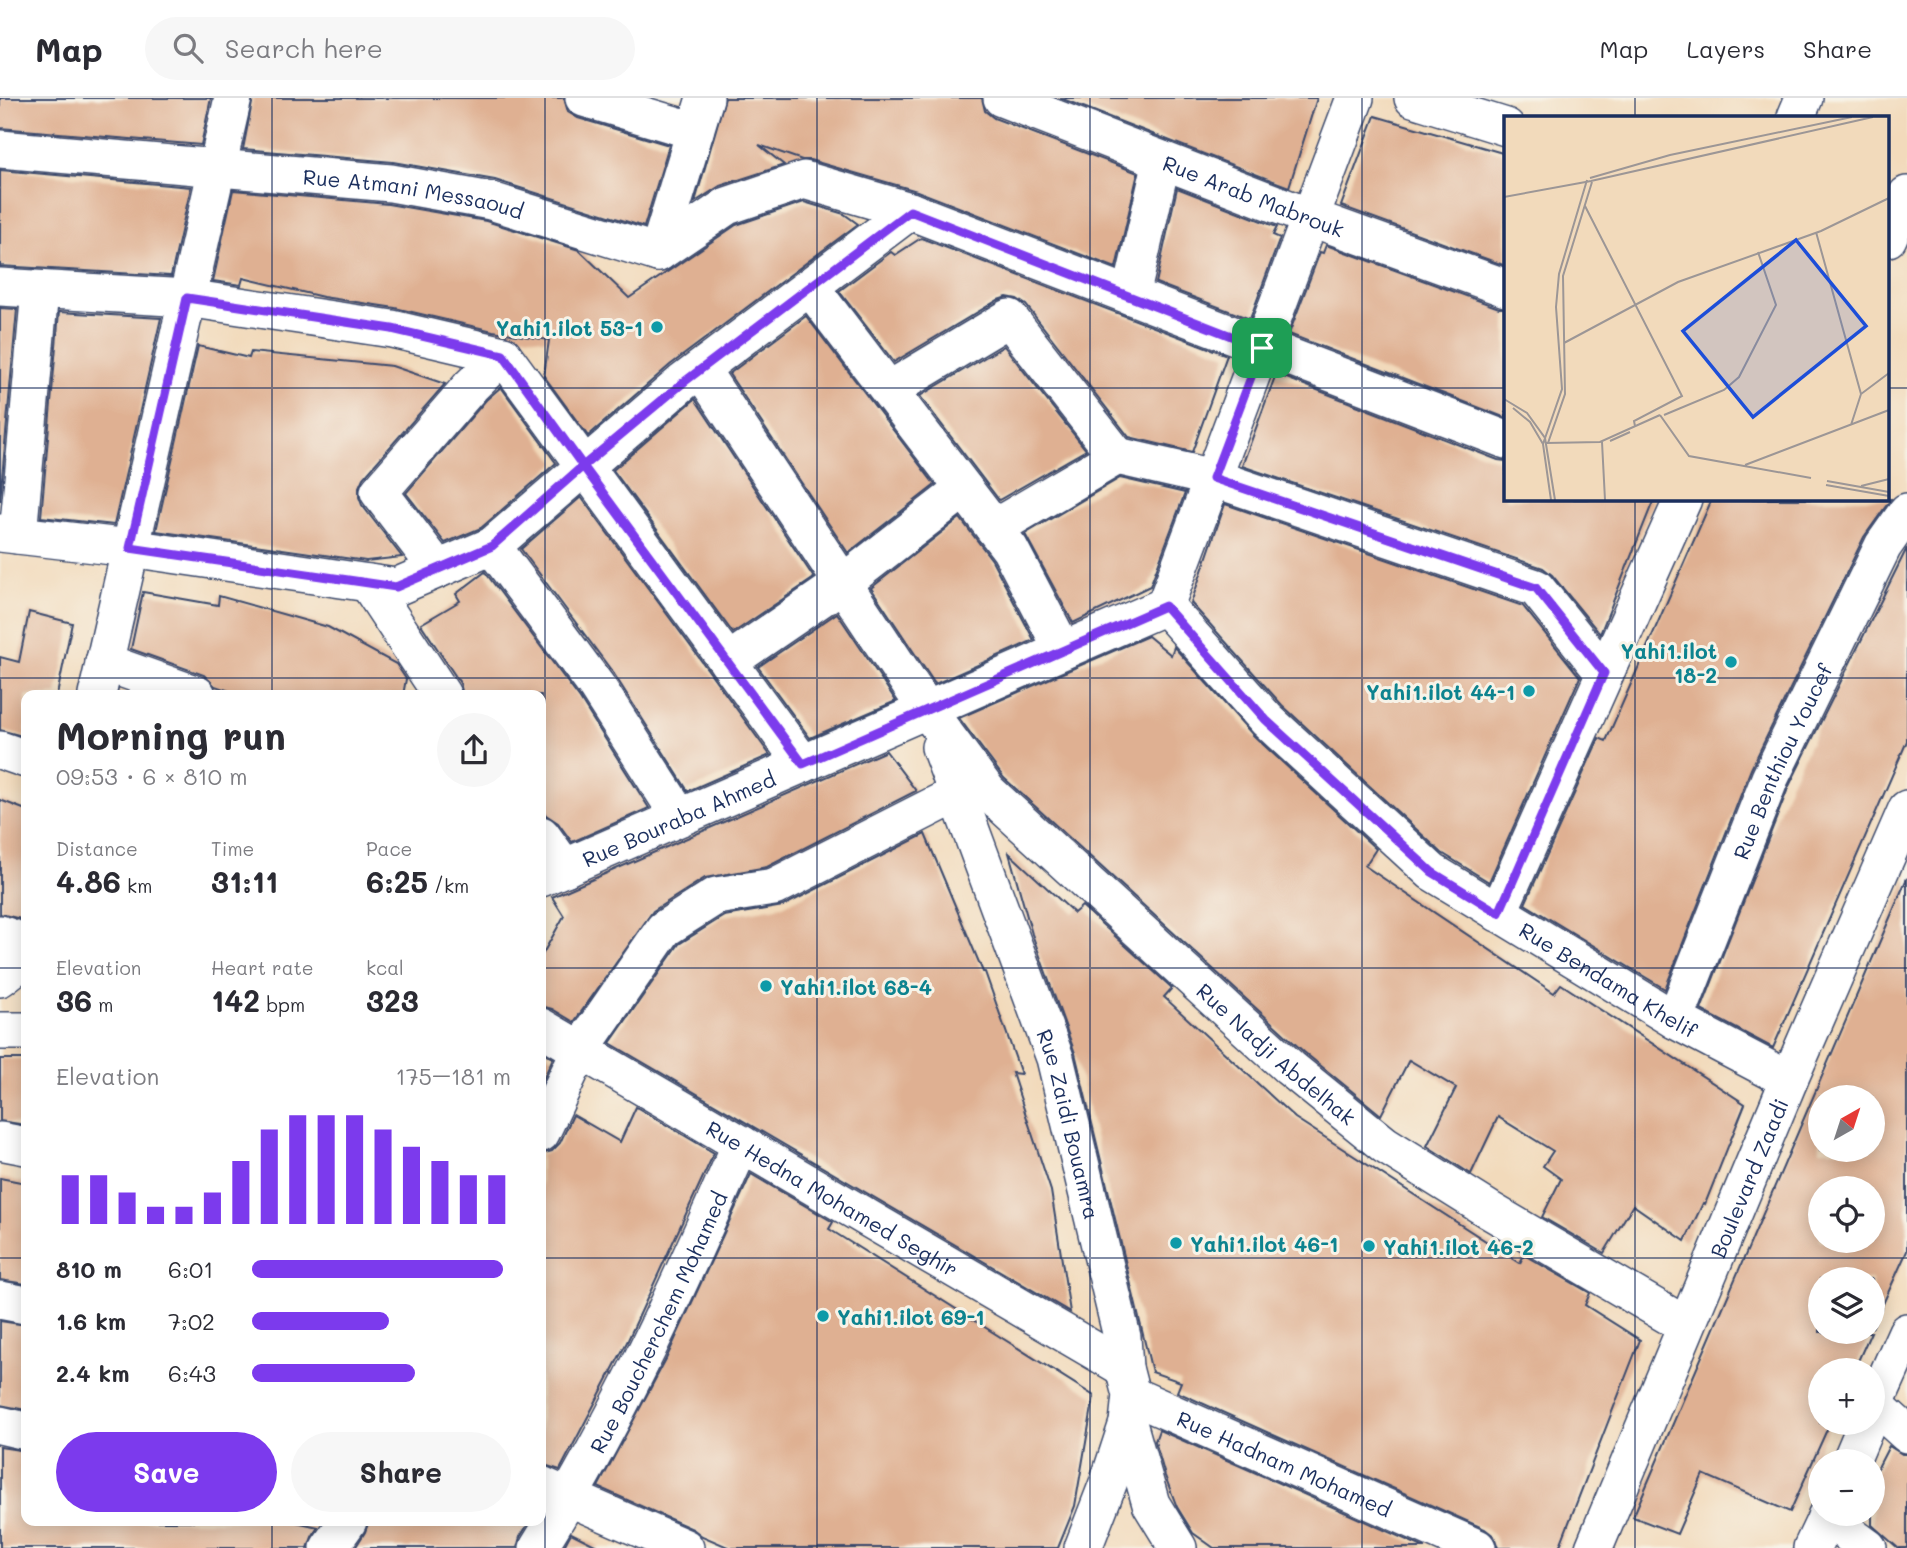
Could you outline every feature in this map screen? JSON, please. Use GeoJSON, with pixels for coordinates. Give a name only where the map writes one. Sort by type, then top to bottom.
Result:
{"type":"FeatureCollection","features":[{"type":"Feature","properties":{"kind":"street"},"geometry":{"type":"LineString","coordinates":[[169,690],[101,678],[233,98]]}},
{"type":"Feature","properties":{"kind":"street"},"geometry":{"type":"LineString","coordinates":[[584,98],[700,115],[658,253]]}},
{"type":"Feature","properties":{"kind":"street","name":"Rue Arab Mabrouk"},"geometry":{"type":"LineString","coordinates":[[1002,98],[1312,218],[1504,287]]}},
{"type":"Feature","properties":{"kind":"street"},"geometry":{"type":"LineString","coordinates":[[1165,606],[1355,98]]}},
{"type":"Feature","properties":{"kind":"street"},"geometry":{"type":"LineString","coordinates":[[1413,98],[1504,126]]}},
{"type":"Feature","properties":{"kind":"street"},"geometry":{"type":"LineString","coordinates":[[1796,116],[1804,98]]}},
{"type":"Feature","properties":{"kind":"street","name":"Rue Atmani Messaoud"},"geometry":{"type":"LineString","coordinates":[[0,149],[391,183],[491,201],[658,253]]}},
{"type":"Feature","properties":{"kind":"street"},"geometry":{"type":"LineString","coordinates":[[1131,296],[1162,160]]}},
{"type":"Feature","properties":{"kind":"street"},"geometry":{"type":"LineString","coordinates":[[658,253],[727,205],[804,180],[910,211],[1504,439]]}},
{"type":"Feature","properties":{"kind":"street"},"geometry":{"type":"LineString","coordinates":[[1890,233],[1907,195]]}},
{"type":"Feature","properties":{"kind":"street"},"geometry":{"type":"LineString","coordinates":[[40,290],[9,534],[130,548],[396,587],[492,546],[583,466],[701,370],[910,211]]}},
{"type":"Feature","properties":{"kind":"street"},"geometry":{"type":"LineString","coordinates":[[0,287],[187,298],[392,329],[503,355],[803,764]]}},
{"type":"Feature","properties":{"kind":"street"},"geometry":{"type":"LineString","coordinates":[[810,287],[1010,549],[1063,650]]}},
{"type":"Feature","properties":{"kind":"street"},"geometry":{"type":"LineString","coordinates":[[889,390],[1009,318],[1117,456],[1213,478],[1536,588],[1604,673]]}},
{"type":"Feature","properties":{"kind":"street"},"geometry":{"type":"LineString","coordinates":[[438,569],[379,492],[471,386],[503,355]]}},
{"type":"Feature","properties":{"kind":"street"},"geometry":{"type":"LineString","coordinates":[[701,370],[927,710]]}},
{"type":"Feature","properties":{"kind":"street"},"geometry":{"type":"LineString","coordinates":[[994,527],[1117,456]]}},
{"type":"Feature","properties":{"kind":"street"},"geometry":{"type":"LineString","coordinates":[[728,662],[843,583],[964,489]]}},
{"type":"Feature","properties":{"kind":"street"},"geometry":{"type":"LineString","coordinates":[[1499,913],[1683,500]]}},
{"type":"Feature","properties":{"kind":"street","name":"Rue Benthiou Youcef"},"geometry":{"type":"LineString","coordinates":[[1675,1020],[1770,778],[1884,546],[1907,512]]}},
{"type":"Feature","properties":{"kind":"street"},"geometry":{"type":"LineString","coordinates":[[492,546],[597,687],[680,817]]}},
{"type":"Feature","properties":{"kind":"street"},"geometry":{"type":"LineString","coordinates":[[368,583],[439,690]]}},
{"type":"Feature","properties":{"kind":"street","name":"Rue Bouraba Ahmed"},"geometry":{"type":"LineString","coordinates":[[553,873],[1165,606]]}},
{"type":"Feature","properties":{"kind":"street","name":"Rue Bendama Khelif"},"geometry":{"type":"LineString","coordinates":[[1165,606],[1266,720],[1432,872],[1675,1020],[1789,1080]]}},
{"type":"Feature","properties":{"kind":"street","name":"Rue Zaidi Bouamra"},"geometry":{"type":"LineString","coordinates":[[927,710],[1055,1058],[1122,1338],[1128,1395],[1109,1481],[1083,1548]]}},
{"type":"Feature","properties":{"kind":"street","name":"Rue Nadji Abdelhak"},"geometry":{"type":"LineString","coordinates":[[927,710],[988,792],[1149,941],[1311,1085],[1385,1145],[1489,1210],[1685,1325]]}},
{"type":"Feature","properties":{"kind":"street"},"geometry":{"type":"LineString","coordinates":[[0,750],[21,756]]}},
{"type":"Feature","properties":{"kind":"street"},"geometry":{"type":"LineString","coordinates":[[546,1122],[580,1050],[664,929],[716,896],[774,887],[957,794]]}},
{"type":"Feature","properties":{"kind":"street","name":"Boulevard Zaadi"},"geometry":{"type":"LineString","coordinates":[[1594,1548],[1685,1325],[1907,809]]}},
{"type":"Feature","properties":{"kind":"street"},"geometry":{"type":"LineString","coordinates":[[546,851],[553,873]]}},
{"type":"Feature","properties":{"kind":"street"},"geometry":{"type":"LineString","coordinates":[[0,934],[21,941]]}},
{"type":"Feature","properties":{"kind":"street"},"geometry":{"type":"LineString","coordinates":[[0,978],[21,962]]}},
{"type":"Feature","properties":{"kind":"street","name":"Rue Hedna Mohamed Seghir"},"geometry":{"type":"LineString","coordinates":[[546,1030],[741,1144],[1128,1395]]}},
{"type":"Feature","properties":{"kind":"street"},"geometry":{"type":"LineString","coordinates":[[0,1031],[21,1031]]}},
{"type":"Feature","properties":{"kind":"street"},"geometry":{"type":"LineString","coordinates":[[0,1141],[21,1145]]}},
{"type":"Feature","properties":{"kind":"street","name":"Rue Boucherchem Mohamed"},"geometry":{"type":"LineString","coordinates":[[546,1521],[555,1491],[613,1418],[692,1255],[741,1144]]}},
{"type":"Feature","properties":{"kind":"street"},"geometry":{"type":"LineString","coordinates":[[0,1300],[21,1304]]}},
{"type":"Feature","properties":{"kind":"street"},"geometry":{"type":"LineString","coordinates":[[1885,1383],[1907,1332]]}},
{"type":"Feature","properties":{"kind":"street"},"geometry":{"type":"LineString","coordinates":[[1128,1395],[1151,1504],[1178,1548]]}},
{"type":"Feature","properties":{"kind":"street","name":"Rue Hadnam Mohamed"},"geometry":{"type":"LineString","coordinates":[[1128,1395],[1476,1548]]}},
{"type":"Feature","properties":{"kind":"street"},"geometry":{"type":"LineString","coordinates":[[1885,1421],[1907,1434]]}},
{"type":"Feature","properties":{"kind":"street"},"geometry":{"type":"LineString","coordinates":[[0,1425],[21,1431]]}},
{"type":"Feature","properties":{"kind":"street"},"geometry":{"type":"LineString","coordinates":[[555,1491],[685,1548]]}},
{"type":"Feature","properties":{"kind":"street"},"geometry":{"type":"LineString","coordinates":[[328,1548],[344,1526]]}},
{"type":"Feature","properties":{"kind":"street","name":"Rue Boucherchem Mohamed"},"geometry":{"type":"LineString","coordinates":[[538,1548],[545,1526]]}},
{"type":"Feature","properties":{"kind":"street"},"geometry":{"type":"LineString","coordinates":[[1822,1526],[1868,1548]]}},
{"type":"Feature","properties":{"kind":"building"},"geometry":{"type":"Polygon","coordinates":[[[0,98],[211,98],[201,145],[0,128],[0,98]]]}},
{"type":"Feature","properties":{"kind":"building"},"geometry":{"type":"Polygon","coordinates":[[[253,98],[564,98],[568,112],[578,118],[669,145],[644,227],[495,180],[393,162],[243,149],[253,98]]]}},
{"type":"Feature","properties":{"kind":"building"},"geometry":{"type":"Polygon","coordinates":[[[725,98],[982,98],[985,111],[994,118],[1138,173],[1116,268],[917,191],[802,160],[759,145],[784,165],[720,186],[695,202],[725,98]]]}},
{"type":"Feature","properties":{"kind":"building"},"geometry":{"type":"Polygon","coordinates":[[[1060,98],[1317,98],[1289,187],[1060,98]]]}},
{"type":"Feature","properties":{"kind":"building"},"geometry":{"type":"Polygon","coordinates":[[[1375,116],[1504,153],[1504,265],[1341,206],[1375,116]]]}},
{"type":"Feature","properties":{"kind":"building"},"geometry":{"type":"Polygon","coordinates":[[[0,170],[191,187],[171,276],[0,266],[0,170]]]}},
{"type":"Feature","properties":{"kind":"building"},"geometry":{"type":"Polygon","coordinates":[[[1177,188],[1277,227],[1273,235],[1280,238],[1250,319],[1156,283],[1177,188]]]}},
{"type":"Feature","properties":{"kind":"building","name":"Yahi1.ilot 53-1"},"geometry":{"type":"Polygon","coordinates":[[[233,190],[388,204],[486,221],[579,250],[629,298],[736,225],[804,202],[844,214],[858,224],[670,365],[588,436],[544,376],[549,340],[493,331],[395,308],[323,297],[243,278],[241,285],[213,281],[233,190]]]}},
{"type":"Feature","properties":{"kind":"building"},"geometry":{"type":"Polygon","coordinates":[[[921,238],[1227,355],[1192,452],[1129,437],[1026,305],[1017,299],[1007,297],[998,300],[894,362],[839,291],[891,252],[895,255],[921,238]]]}},
{"type":"Feature","properties":{"kind":"building"},"geometry":{"type":"Polygon","coordinates":[[[1326,245],[1504,308],[1504,417],[1289,334],[1320,252],[1323,253],[1326,245]]]}},
{"type":"Feature","properties":{"kind":"building"},"geometry":{"type":"Polygon","coordinates":[[[0,308],[17,309],[0,501],[0,308]]]}},
{"type":"Feature","properties":{"kind":"building"},"geometry":{"type":"Polygon","coordinates":[[[59,312],[161,318],[114,525],[41,517],[59,312]]]}},
{"type":"Feature","properties":{"kind":"building"},"geometry":{"type":"Polygon","coordinates":[[[806,316],[935,485],[848,553],[729,374],[806,316]]]}},
{"type":"Feature","properties":{"kind":"building"},"geometry":{"type":"Polygon","coordinates":[[[198,346],[249,358],[251,352],[392,366],[445,384],[363,478],[359,487],[362,505],[402,557],[366,561],[156,531],[198,346]]]}},
{"type":"Feature","properties":{"kind":"building"},"geometry":{"type":"Polygon","coordinates":[[[1004,346],[1086,450],[999,500],[920,396],[1004,346]]]}},
{"type":"Feature","properties":{"kind":"building"},"geometry":{"type":"Polygon","coordinates":[[[1276,374],[1504,461],[1504,500],[1654,500],[1600,634],[1552,575],[1543,568],[1242,466],[1276,374]]]}},
{"type":"Feature","properties":{"kind":"building"},"geometry":{"type":"Polygon","coordinates":[[[501,387],[556,463],[481,528],[445,543],[406,493],[486,400],[501,387]]]}},
{"type":"Feature","properties":{"kind":"building"},"geometry":{"type":"Polygon","coordinates":[[[695,399],[814,578],[733,633],[613,470],[695,399]]]}},
{"type":"Feature","properties":{"kind":"building"},"geometry":{"type":"Polygon","coordinates":[[[1120,478],[1185,493],[1150,586],[1073,623],[1025,534],[1120,478]]]}},
{"type":"Feature","properties":{"kind":"building"},"geometry":{"type":"Polygon","coordinates":[[[581,497],[770,755],[688,791],[614,674],[521,549],[581,497]]]}},
{"type":"Feature","properties":{"kind":"building","name":"Yahi1.ilot 18-2"},"geometry":{"type":"Polygon","coordinates":[[[1891,499],[1864,537],[1751,769],[1665,989],[1525,904],[1599,738],[1606,741],[1712,500],[1891,499]]]}},
{"type":"Feature","properties":{"kind":"building"},"geometry":{"type":"Polygon","coordinates":[[[1225,504],[1523,606],[1580,677],[1489,882],[1442,853],[1282,705],[1191,603],[1225,504]]]}},
{"type":"Feature","properties":{"kind":"building"},"geometry":{"type":"Polygon","coordinates":[[[960,518],[992,560],[1034,640],[935,684],[871,588],[960,518]]]}},
{"type":"Feature","properties":{"kind":"building"},"geometry":{"type":"Polygon","coordinates":[[[1907,548],[1907,741],[1773,1048],[1701,1010],[1789,786],[1907,548]]]}},
{"type":"Feature","properties":{"kind":"building"},"geometry":{"type":"Polygon","coordinates":[[[485,572],[580,699],[649,808],[572,842],[558,823],[546,815],[546,690],[462,690],[460,683],[421,624],[460,601],[456,594],[485,572]]]}},
{"type":"Feature","properties":{"kind":"building"},"geometry":{"type":"Polygon","coordinates":[[[143,592],[218,605],[219,596],[328,627],[396,664],[406,679],[404,690],[227,690],[215,686],[204,675],[131,649],[143,592]]]}},
{"type":"Feature","properties":{"kind":"building"},"geometry":{"type":"Polygon","coordinates":[[[29,612],[72,623],[58,690],[21,690],[21,736],[0,730],[0,657],[19,662],[29,612]]]}},
{"type":"Feature","properties":{"kind":"building"},"geometry":{"type":"Polygon","coordinates":[[[837,613],[896,701],[810,738],[758,667],[837,613]]]}},
{"type":"Feature","properties":{"kind":"building"},"geometry":{"type":"Polygon","coordinates":[[[1148,636],[1171,655],[1174,647],[1253,735],[1376,849],[1365,866],[1554,993],[1561,984],[1745,1104],[1705,1204],[1703,1203],[1685,1241],[1633,1205],[1604,1253],[1542,1217],[1561,1179],[1543,1166],[1553,1151],[1498,1117],[1471,1174],[1427,1146],[1456,1088],[1409,1060],[1381,1115],[1304,1052],[1004,778],[959,718],[1148,636]]]}},
{"type":"Feature","properties":{"kind":"building"},"geometry":{"type":"Polygon","coordinates":[[[886,751],[916,791],[767,867],[705,878],[653,911],[574,1022],[546,1007],[546,948],[564,916],[552,897],[886,751]]]}},
{"type":"Feature","properties":{"kind":"building"},"geometry":{"type":"Polygon","coordinates":[[[0,800],[21,808],[21,919],[0,914],[0,800]]]}},
{"type":"Feature","properties":{"kind":"building"},"geometry":{"type":"Polygon","coordinates":[[[925,834],[985,972],[1021,1074],[1012,1073],[1051,1191],[1070,1312],[610,1043],[679,944],[724,916],[783,906],[925,834]]]}},
{"type":"Feature","properties":{"kind":"building","name":"Yahi1.ilot 46-2"},"geometry":{"type":"Polygon","coordinates":[[[1009,853],[1074,913],[1082,906],[1172,988],[1164,997],[1295,1118],[1520,1263],[1524,1255],[1590,1293],[1585,1305],[1640,1340],[1559,1548],[1498,1548],[1494,1536],[1485,1529],[1177,1392],[1181,1382],[1152,1372],[1075,1053],[1032,934],[1009,853]]]}},
{"type":"Feature","properties":{"kind":"building"},"geometry":{"type":"Polygon","coordinates":[[[1907,878],[1907,1251],[1885,1299],[1885,1267],[1808,1267],[1808,1344],[1866,1344],[1859,1358],[1808,1358],[1808,1435],[1825,1435],[1818,1449],[1808,1449],[1808,1472],[1790,1512],[1703,1474],[1677,1534],[1633,1517],[1808,1109],[1808,1162],[1885,1162],[1885,1085],[1818,1085],[1907,878]]]}},
{"type":"Feature","properties":{"kind":"building"},"geometry":{"type":"Polygon","coordinates":[[[546,1054],[553,1058],[546,1073],[546,1054]]]}},
{"type":"Feature","properties":{"kind":"building"},"geometry":{"type":"Polygon","coordinates":[[[0,1059],[21,1059],[21,1124],[0,1121],[0,1059]]]}},
{"type":"Feature","properties":{"kind":"building"},"geometry":{"type":"Polygon","coordinates":[[[636,1107],[714,1153],[628,1340],[560,1470],[546,1466],[546,1153],[560,1143],[573,1115],[620,1142],[636,1107]]]}},
{"type":"Feature","properties":{"kind":"building","name":"Yahi1.ilot 69-1"},"geometry":{"type":"Polygon","coordinates":[[[751,1174],[833,1222],[829,1229],[1094,1396],[1075,1506],[1058,1548],[730,1548],[598,1487],[666,1359],[751,1174]]]}},
{"type":"Feature","properties":{"kind":"building"},"geometry":{"type":"Polygon","coordinates":[[[0,1178],[21,1182],[21,1283],[0,1280],[0,1178]]]}},
{"type":"Feature","properties":{"kind":"building"},"geometry":{"type":"Polygon","coordinates":[[[0,1321],[21,1324],[21,1409],[0,1405],[0,1321]]]}},
{"type":"Feature","properties":{"kind":"building"},"geometry":{"type":"Polygon","coordinates":[[[1159,1430],[1425,1548],[1214,1548],[1193,1533],[1177,1507],[1155,1441],[1159,1430]]]}},
{"type":"Feature","properties":{"kind":"building"},"geometry":{"type":"Polygon","coordinates":[[[1889,1446],[1907,1454],[1907,1548],[1898,1548],[1873,1526],[1885,1526],[1885,1454],[1889,1446]]]}},
{"type":"Feature","properties":{"kind":"building"},"geometry":{"type":"Polygon","coordinates":[[[0,1447],[21,1450],[21,1526],[318,1527],[308,1548],[0,1548],[0,1447]]]}},
{"type":"Feature","properties":{"kind":"building"},"geometry":{"type":"Polygon","coordinates":[[[367,1526],[527,1526],[517,1548],[355,1548],[367,1526]]]}},
{"type":"Feature","properties":{"kind":"building"},"geometry":{"type":"Polygon","coordinates":[[[571,1533],[601,1548],[563,1548],[571,1533]]]}},
{"type":"Feature","properties":{"kind":"place","name":"Yahi1.ilot 53-1"},"geometry":{"type":"Point","coordinates":[657,327]}},
{"type":"Feature","properties":{"kind":"place","name":"Yahi1.ilot 18-2"},"geometry":{"type":"Point","coordinates":[1731,662]}},
{"type":"Feature","properties":{"kind":"place","name":"Yahi1.ilot 44-1"},"geometry":{"type":"Point","coordinates":[1529,691]}},
{"type":"Feature","properties":{"kind":"place","name":"Yahi1.ilot 68-4"},"geometry":{"type":"Point","coordinates":[766,986]}},
{"type":"Feature","properties":{"kind":"place","name":"Yahi1.ilot 46-1"},"geometry":{"type":"Point","coordinates":[1176,1243]}},
{"type":"Feature","properties":{"kind":"place","name":"Yahi1.ilot 46-2"},"geometry":{"type":"Point","coordinates":[1369,1246]}},
{"type":"Feature","properties":{"kind":"place","name":"Yahi1.ilot 69-1"},"geometry":{"type":"Point","coordinates":[823,1316]}},
{"type":"Feature","properties":{"kind":"route"},"geometry":{"type":"LineString","coordinates":[[1262,348],[910,211],[684,382],[583,466],[503,355],[392,329],[187,298],[130,548],[396,587],[492,546],[583,466],[803,764],[1165,606],[1266,720],[1432,872],[1499,913],[1604,673],[1536,588],[1213,478],[1262,348]]}}]}
